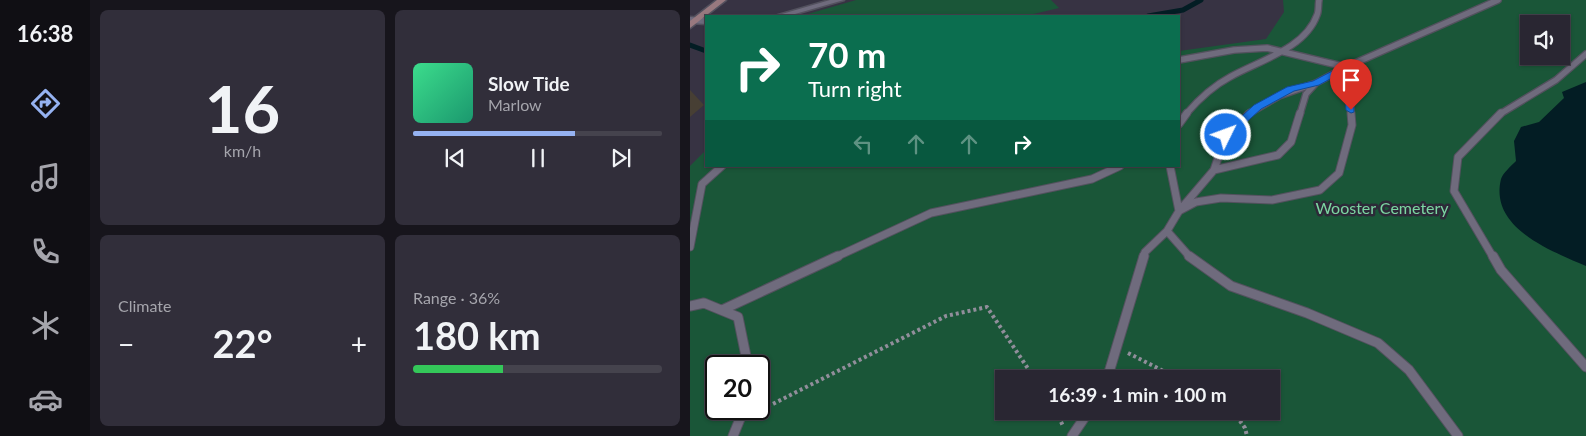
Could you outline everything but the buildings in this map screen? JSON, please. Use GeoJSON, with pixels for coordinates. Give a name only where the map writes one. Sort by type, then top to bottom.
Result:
{"type":"FeatureCollection","features":[{"type":"Feature","properties":{"kind":"street"},"geometry":{"type":"LineString","coordinates":[[696,22],[722,0]]}},
{"type":"Feature","properties":{"kind":"street"},"geometry":{"type":"LineString","coordinates":[[783,15],[840,0]]}},
{"type":"Feature","properties":{"kind":"lane"},"geometry":{"type":"LineString","coordinates":[[1180,122],[1186,112],[1228,78],[1283,51],[1307,30],[1317,16],[1319,0]]}},
{"type":"Feature","properties":{"kind":"lane"},"geometry":{"type":"LineString","coordinates":[[1110,370],[1145,252],[1167,231],[1179,211],[1214,170],[1226,135],[1258,107],[1291,89],[1316,83],[1346,67],[1498,0]]}},
{"type":"Feature","properties":{"kind":"lane"},"geometry":{"type":"LineString","coordinates":[[1180,60],[1234,50],[1267,48],[1346,67]]}},
{"type":"Feature","properties":{"kind":"lane"},"geometry":{"type":"LineString","coordinates":[[1586,54],[1556,80],[1502,112],[1458,157],[1454,191],[1501,270],[1586,367]]}},
{"type":"Feature","properties":{"kind":"lane"},"geometry":{"type":"LineString","coordinates":[[1179,211],[1196,202],[1221,198],[1272,200],[1320,190],[1339,172],[1352,126],[1349,78],[1346,67]]}},
{"type":"Feature","properties":{"kind":"lane"},"geometry":{"type":"LineString","coordinates":[[1214,170],[1278,155],[1291,142],[1306,94],[1316,83]]}},
{"type":"Feature","properties":{"kind":"lane"},"geometry":{"type":"LineString","coordinates":[[690,247],[702,184],[721,167]]}},
{"type":"Feature","properties":{"kind":"lane"},"geometry":{"type":"LineString","coordinates":[[722,310],[931,213],[1092,179],[1118,167]]}},
{"type":"Feature","properties":{"kind":"lane"},"geometry":{"type":"LineString","coordinates":[[1170,167],[1179,211]]}},
{"type":"Feature","properties":{"kind":"lane"},"geometry":{"type":"LineString","coordinates":[[1167,231],[1192,259],[1231,286],[1307,313],[1378,343],[1409,370],[1458,436]]}},
{"type":"Feature","properties":{"kind":"lane"},"geometry":{"type":"LineString","coordinates":[[690,306],[704,303],[738,317],[746,355]]}},
{"type":"Feature","properties":{"kind":"lane"},"geometry":{"type":"LineString","coordinates":[[1072,436],[1083,420]]}},
{"type":"Feature","properties":{"kind":"lane"},"geometry":{"type":"LineString","coordinates":[[733,436],[738,422]]}},
{"type":"Feature","properties":{"kind":"path"},"geometry":{"type":"LineString","coordinates":[[738,422],[946,316],[987,307],[1029,370]]}},
{"type":"Feature","properties":{"kind":"path"},"geometry":{"type":"LineString","coordinates":[[1116,347],[1161,370]]}},
{"type":"Feature","properties":{"kind":"path"},"geometry":{"type":"LineString","coordinates":[[1239,420],[1245,428],[1247,436]]}},
{"type":"Feature","properties":{"kind":"green space"},"geometry":{"type":"Polygon","coordinates":[[[856,0],[1051,0],[1059,8],[1029,15],[804,15],[856,0]]]}},
{"type":"Feature","properties":{"kind":"green space","name":"Wooster Cemetery"},"geometry":{"type":"Polygon","coordinates":[[[1283,0],[1586,0],[1586,436],[690,436],[690,166],[705,151],[705,167],[1180,167],[1180,51],[1266,39],[1284,12],[1283,0]]]}},
{"type":"Feature","properties":{"kind":"water"},"geometry":{"type":"Polygon","coordinates":[[[1586,82],[1586,266],[1556,253],[1526,235],[1513,224],[1504,211],[1500,196],[1501,179],[1516,161],[1514,141],[1521,127],[1539,122],[1564,98],[1562,92],[1586,82]]]}},
{"type":"Feature","properties":{"kind":"waterway"},"geometry":{"type":"LineString","coordinates":[[1154,15],[1183,10],[1201,0]]}},
{"type":"Feature","properties":{"kind":"waterway"},"geometry":{"type":"LineString","coordinates":[[690,45],[705,51]]}},
{"type":"Feature","properties":{"kind":"route"},"geometry":{"type":"LineString","coordinates":[[1226,135],[1258,107],[1291,89],[1316,83],[1346,67],[1349,78],[1351,110]]}}]}
